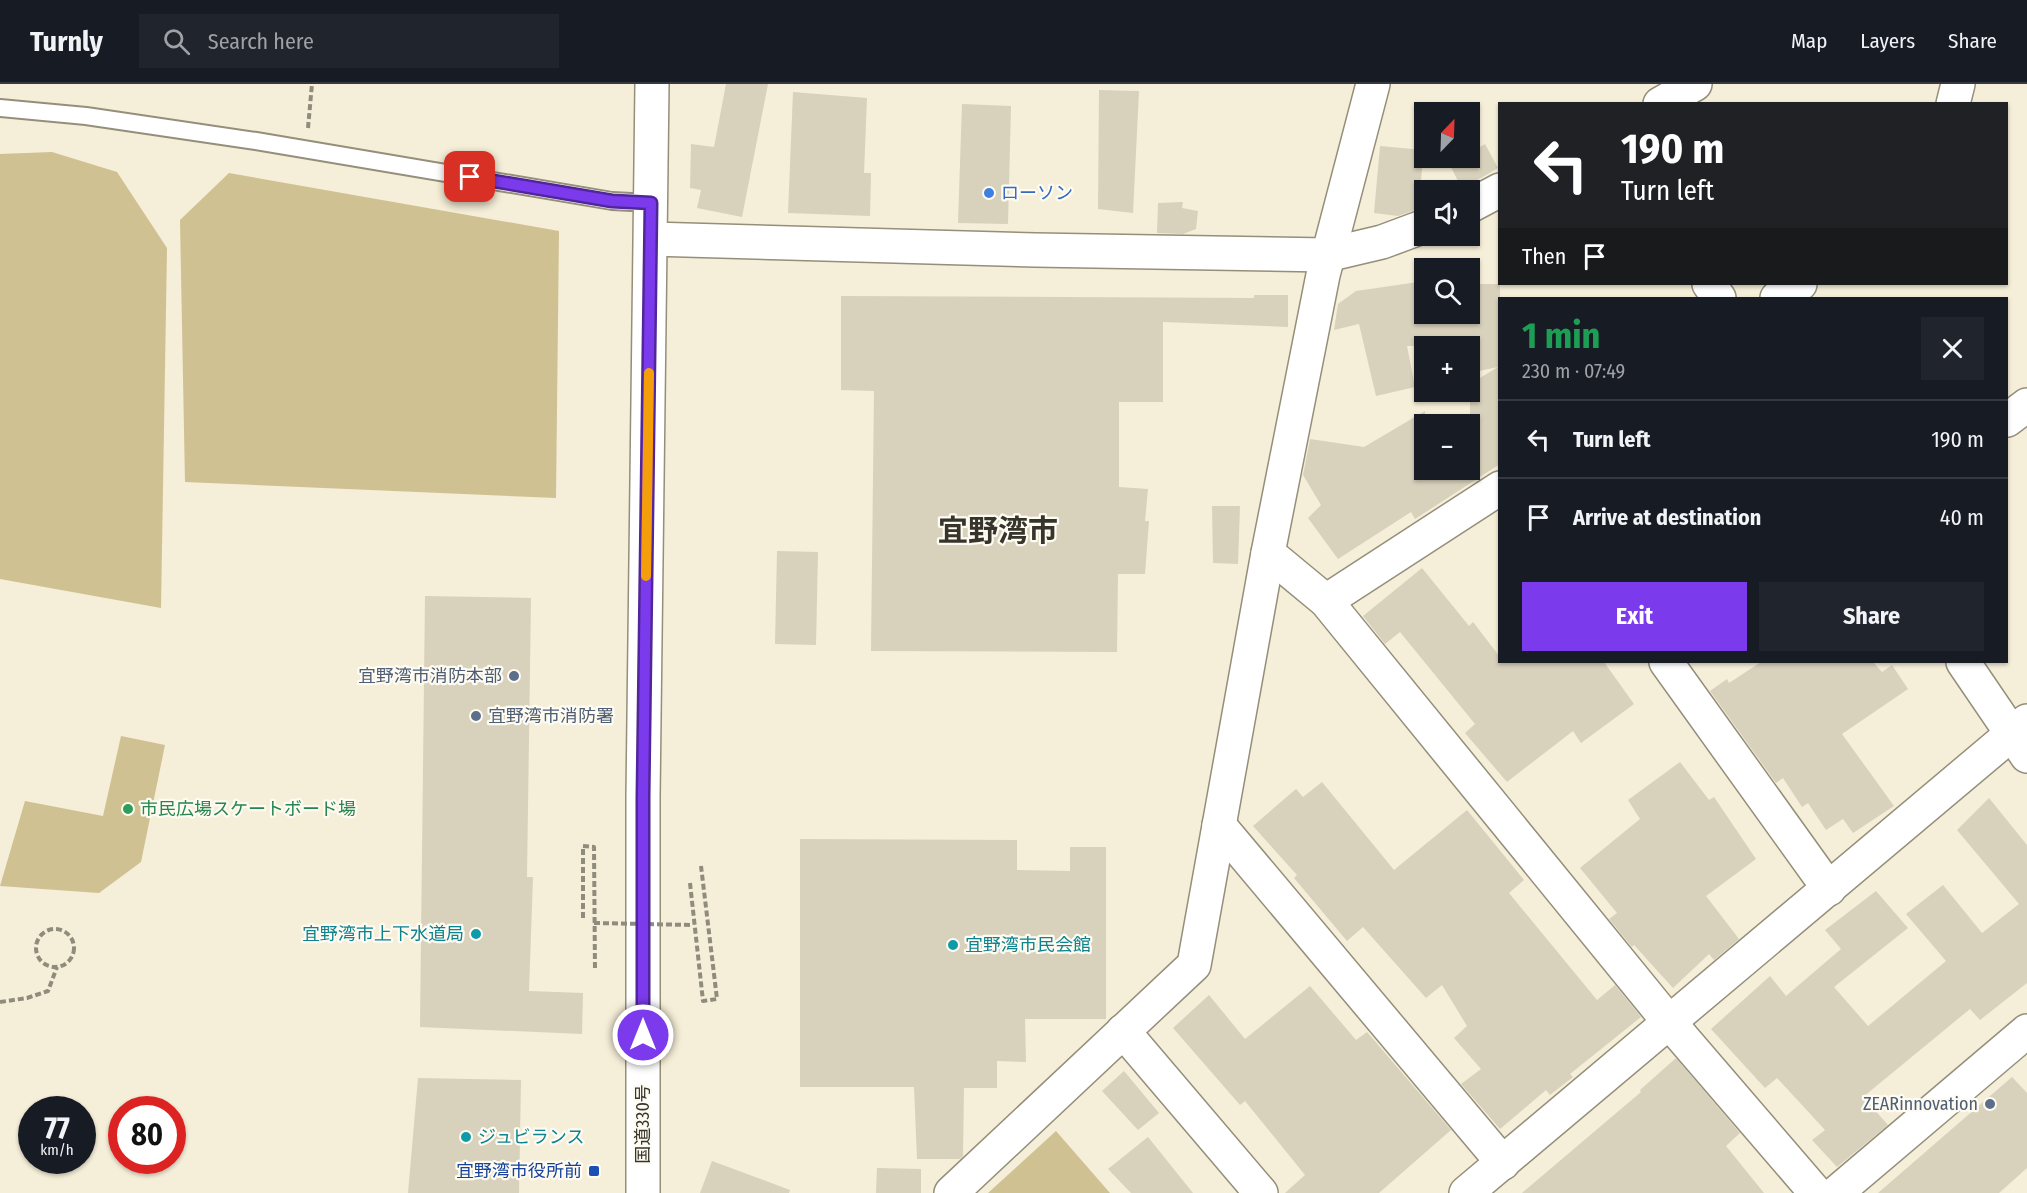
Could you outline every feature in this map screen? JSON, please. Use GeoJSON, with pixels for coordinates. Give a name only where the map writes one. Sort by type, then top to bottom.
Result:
{"type":"FeatureCollection","features":[{"type":"Feature","properties":{"kind":"main road","name":"国道330号"},"geometry":{"type":"LineString","coordinates":[[643,1193],[643,797],[652,84]]}},
{"type":"Feature","properties":{"kind":"main road"},"geometry":{"type":"LineString","coordinates":[[951,1193],[1194,965],[1268,553],[1327,255],[1373,84]]}},
{"type":"Feature","properties":{"kind":"main road"},"geometry":{"type":"LineString","coordinates":[[1664,102],[1695,84]]}},
{"type":"Feature","properties":{"kind":"main road"},"geometry":{"type":"LineString","coordinates":[[1954,102],[1958,84]]}},
{"type":"Feature","properties":{"kind":"main road"},"geometry":{"type":"LineString","coordinates":[[1480,201],[1498,191]]}},
{"type":"Feature","properties":{"kind":"main road"},"geometry":{"type":"LineString","coordinates":[[651,239],[1035,250],[1327,255],[1382,242],[1414,230]]}},
{"type":"Feature","properties":{"kind":"main road"},"geometry":{"type":"LineString","coordinates":[[1779,297],[1798,285]]}},
{"type":"Feature","properties":{"kind":"main road"},"geometry":{"type":"LineString","coordinates":[[2008,419],[2027,405]]}},
{"type":"Feature","properties":{"kind":"main road"},"geometry":{"type":"LineString","coordinates":[[1326,601],[1498,489]]}},
{"type":"Feature","properties":{"kind":"main road"},"geometry":{"type":"LineString","coordinates":[[1268,553],[1326,601],[1669,1022],[1816,1193]]}},
{"type":"Feature","properties":{"kind":"main road"},"geometry":{"type":"LineString","coordinates":[[1667,663],[1829,889]]}},
{"type":"Feature","properties":{"kind":"main road"},"geometry":{"type":"LineString","coordinates":[[1466,1193],[1829,889],[2022,737],[1964,663]]}},
{"type":"Feature","properties":{"kind":"main road"},"geometry":{"type":"LineString","coordinates":[[1220,825],[1503,1163]]}},
{"type":"Feature","properties":{"kind":"main road"},"geometry":{"type":"LineString","coordinates":[[1123,1031],[1261,1193]]}},
{"type":"Feature","properties":{"kind":"main road"},"geometry":{"type":"LineString","coordinates":[[1836,1193],[2027,1031]]}},
{"type":"Feature","properties":{"kind":"lane"},"geometry":{"type":"LineString","coordinates":[[0,108],[86,116],[306,149],[612,201],[651,203]]}},
{"type":"Feature","properties":{"kind":"path"},"geometry":{"type":"LineString","coordinates":[[306,149],[312,84]]}},
{"type":"Feature","properties":{"kind":"path"},"geometry":{"type":"LineString","coordinates":[[583,918],[583,846],[594,847],[595,971]]}},
{"type":"Feature","properties":{"kind":"path"},"geometry":{"type":"LineString","coordinates":[[690,883],[703,1001],[717,999],[701,866]]}},
{"type":"Feature","properties":{"kind":"path"},"geometry":{"type":"LineString","coordinates":[[594,923],[693,925]]}},
{"type":"Feature","properties":{"kind":"path"},"geometry":{"type":"LineString","coordinates":[[0,1002],[27,998],[48,991],[57,967],[72,957],[75,945],[64,930],[50,929],[45,931],[37,942],[37,955],[45,964],[57,967]]}},
{"type":"Feature","properties":{"kind":"shaded area"},"geometry":{"type":"Polygon","coordinates":[[[52,152],[117,172],[167,248],[161,608],[0,579],[0,154],[52,152]]]}},
{"type":"Feature","properties":{"kind":"shaded area"},"geometry":{"type":"Polygon","coordinates":[[[229,173],[559,231],[556,498],[185,482],[180,220],[229,173]]]}},
{"type":"Feature","properties":{"kind":"shaded area","name":"市民広場スケートボード場"},"geometry":{"type":"Polygon","coordinates":[[[121,736],[165,745],[141,862],[99,893],[0,886],[25,801],[103,816],[121,736]]]}},
{"type":"Feature","properties":{"kind":"shaded area"},"geometry":{"type":"Polygon","coordinates":[[[1056,1131],[1110,1193],[988,1193],[1056,1131]]]}},
{"type":"Feature","properties":{"kind":"building"},"geometry":{"type":"Polygon","coordinates":[[[726,84],[768,84],[742,217],[697,208],[701,190],[690,188],[691,144],[714,147],[726,84]]]}},
{"type":"Feature","properties":{"kind":"building"},"geometry":{"type":"Polygon","coordinates":[[[1099,90],[1139,91],[1133,213],[1098,209],[1099,90]]]}},
{"type":"Feature","properties":{"kind":"building"},"geometry":{"type":"Polygon","coordinates":[[[793,92],[867,98],[864,173],[871,173],[870,216],[788,213],[793,92]]]}},
{"type":"Feature","properties":{"kind":"building"},"geometry":{"type":"Polygon","coordinates":[[[962,104],[1011,106],[1008,224],[958,223],[962,104]]]}},
{"type":"Feature","properties":{"kind":"building"},"geometry":{"type":"Polygon","coordinates":[[[1485,144],[1498,168],[1477,180],[1458,180],[1452,168],[1480,168],[1480,147],[1485,144]]]}},
{"type":"Feature","properties":{"kind":"building"},"geometry":{"type":"Polygon","coordinates":[[[1380,146],[1414,149],[1414,168],[1422,168],[1421,180],[1414,180],[1414,210],[1398,216],[1374,213],[1380,146]]]}},
{"type":"Feature","properties":{"kind":"building"},"geometry":{"type":"Polygon","coordinates":[[[1183,202],[1182,208],[1198,211],[1196,229],[1183,234],[1157,233],[1158,203],[1183,202]]]}},
{"type":"Feature","properties":{"kind":"building"},"geometry":{"type":"Polygon","coordinates":[[[1414,283],[1414,324],[1480,324],[1480,284],[1498,284],[1500,285],[1500,297],[1498,297],[1498,367],[1480,371],[1480,336],[1414,336],[1414,346],[1407,346],[1414,387],[1376,396],[1359,324],[1334,330],[1338,304],[1356,291],[1414,283]]]}},
{"type":"Feature","properties":{"kind":"building"},"geometry":{"type":"Polygon","coordinates":[[[1254,295],[1288,295],[1288,327],[1163,322],[1163,402],[1119,402],[1119,487],[1148,489],[1145,521],[1149,521],[1145,574],[1118,574],[1117,652],[871,651],[874,391],[841,390],[841,296],[1254,298],[1254,295]]]}},
{"type":"Feature","properties":{"kind":"building"},"geometry":{"type":"Polygon","coordinates":[[[1498,367],[1498,465],[1480,477],[1480,414],[1470,414],[1470,402],[1480,402],[1480,378],[1498,367]]]}},
{"type":"Feature","properties":{"kind":"building"},"geometry":{"type":"Polygon","coordinates":[[[1414,417],[1414,480],[1475,480],[1415,519],[1411,512],[1338,559],[1308,518],[1321,505],[1303,475],[1310,439],[1364,447],[1414,417]]]}},
{"type":"Feature","properties":{"kind":"building"},"geometry":{"type":"Polygon","coordinates":[[[1212,506],[1240,506],[1238,564],[1213,563],[1212,506]]]}},
{"type":"Feature","properties":{"kind":"building"},"geometry":{"type":"Polygon","coordinates":[[[777,551],[818,552],[816,645],[775,644],[777,551]]]}},
{"type":"Feature","properties":{"kind":"building"},"geometry":{"type":"Polygon","coordinates":[[[1422,568],[1469,626],[1473,622],[1498,654],[1498,663],[1605,663],[1634,704],[1581,743],[1573,731],[1507,782],[1465,733],[1475,724],[1400,632],[1385,644],[1363,616],[1422,568]]]}},
{"type":"Feature","properties":{"kind":"building"},"geometry":{"type":"Polygon","coordinates":[[[425,596],[531,598],[527,877],[533,877],[529,991],[583,993],[582,1034],[420,1027],[425,596]]]}},
{"type":"Feature","properties":{"kind":"building"},"geometry":{"type":"Polygon","coordinates":[[[1759,663],[1874,663],[1882,672],[1892,665],[1908,689],[1842,734],[1894,806],[1853,833],[1843,819],[1826,830],[1808,803],[1802,807],[1783,778],[1776,783],[1710,691],[1727,679],[1729,683],[1759,663]]]}},
{"type":"Feature","properties":{"kind":"building"},"geometry":{"type":"Polygon","coordinates":[[[1680,762],[1709,800],[1714,797],[1756,859],[1706,896],[1739,939],[1714,960],[1709,954],[1673,988],[1634,945],[1632,947],[1609,919],[1617,913],[1580,868],[1640,819],[1628,800],[1680,762]]]}},
{"type":"Feature","properties":{"kind":"building"},"geometry":{"type":"Polygon","coordinates":[[[1322,782],[1394,870],[1467,810],[1524,880],[1509,893],[1597,1000],[1615,985],[1641,1017],[1570,1074],[1573,1077],[1550,1095],[1546,1090],[1500,1129],[1461,1084],[1481,1069],[1454,1038],[1467,1026],[1442,985],[1426,998],[1363,927],[1347,941],[1294,878],[1297,875],[1253,826],[1296,789],[1303,797],[1322,782]]]}},
{"type":"Feature","properties":{"kind":"building"},"geometry":{"type":"Polygon","coordinates":[[[1989,798],[2027,845],[2027,983],[1980,1020],[1970,1009],[1863,1097],[1888,1125],[1837,1167],[1812,1140],[1825,1130],[1777,1078],[1765,1088],[1711,1029],[1770,976],[1786,996],[1841,949],[1825,930],[1876,891],[1908,928],[1834,987],[1868,1026],[1946,961],[1906,914],[1943,885],[1982,933],[2019,904],[1957,830],[1989,798]]]}},
{"type":"Feature","properties":{"kind":"building","name":"宜野湾市民会館"},"geometry":{"type":"Polygon","coordinates":[[[800,839],[1017,840],[1017,870],[1070,871],[1070,847],[1106,847],[1106,1019],[1025,1019],[1026,1062],[997,1061],[997,1088],[964,1088],[963,1156],[960,1159],[917,1159],[914,1087],[800,1087],[800,839]]]}},
{"type":"Feature","properties":{"kind":"building"},"geometry":{"type":"Polygon","coordinates":[[[1310,986],[1356,1040],[1367,1032],[1451,1130],[1379,1193],[1285,1193],[1305,1175],[1245,1101],[1240,1105],[1173,1028],[1209,995],[1245,1039],[1310,986]]]}},
{"type":"Feature","properties":{"kind":"building"},"geometry":{"type":"Polygon","coordinates":[[[1676,1058],[1740,1133],[1726,1146],[1764,1193],[1522,1193],[1641,1092],[1640,1090],[1676,1058]]]}},
{"type":"Feature","properties":{"kind":"building"},"geometry":{"type":"Polygon","coordinates":[[[1124,1071],[1159,1113],[1138,1130],[1102,1091],[1124,1071]]]}},
{"type":"Feature","properties":{"kind":"building"},"geometry":{"type":"Polygon","coordinates":[[[2012,1077],[2027,1093],[2027,1168],[1999,1193],[1878,1193],[2012,1077]]]}},
{"type":"Feature","properties":{"kind":"building","name":"ジュビランス"},"geometry":{"type":"Polygon","coordinates":[[[418,1078],[521,1080],[519,1193],[408,1193],[418,1078]]]}},
{"type":"Feature","properties":{"kind":"building"},"geometry":{"type":"Polygon","coordinates":[[[1148,1137],[1193,1193],[1131,1193],[1108,1169],[1148,1137]]]}},
{"type":"Feature","properties":{"kind":"building"},"geometry":{"type":"Polygon","coordinates":[[[712,1161],[790,1190],[789,1193],[700,1193],[712,1161]]]}},
{"type":"Feature","properties":{"kind":"building"},"geometry":{"type":"Polygon","coordinates":[[[877,1168],[921,1169],[921,1193],[876,1193],[877,1168]]]}},
{"type":"Feature","properties":{"kind":"slow traffic"},"geometry":{"type":"LineString","coordinates":[[646,576],[649,373]]}},
{"type":"Feature","properties":{"kind":"place","name":"ローソン"},"geometry":{"type":"Point","coordinates":[989,193]}},
{"type":"Feature","properties":{"kind":"place","name":"宜野湾市消防本部"},"geometry":{"type":"Point","coordinates":[514,676]}},
{"type":"Feature","properties":{"kind":"place","name":"宜野湾市消防署"},"geometry":{"type":"Point","coordinates":[476,716]}},
{"type":"Feature","properties":{"kind":"place","name":"市民広場スケートボード場"},"geometry":{"type":"Point","coordinates":[128,809]}},
{"type":"Feature","properties":{"kind":"place","name":"宜野湾市上下水道局"},"geometry":{"type":"Point","coordinates":[476,934]}},
{"type":"Feature","properties":{"kind":"place","name":"宜野湾市民会館"},"geometry":{"type":"Point","coordinates":[953,945]}},
{"type":"Feature","properties":{"kind":"place","name":"ZEARinnovation"},"geometry":{"type":"Point","coordinates":[1990,1104]}},
{"type":"Feature","properties":{"kind":"place","name":"ジュビランス"},"geometry":{"type":"Point","coordinates":[466,1137]}},
{"type":"Feature","properties":{"kind":"place","name":"宜野湾市役所前"},"geometry":{"type":"Point","coordinates":[594,1171]}},
{"type":"Feature","properties":{"kind":"district","name":"宜野湾市"},"geometry":{"type":"Point","coordinates":[998,531]}},
{"type":"Feature","properties":{"kind":"route"},"geometry":{"type":"LineString","coordinates":[[470,177],[612,201],[651,203],[643,797],[643,1035]]}}]}
